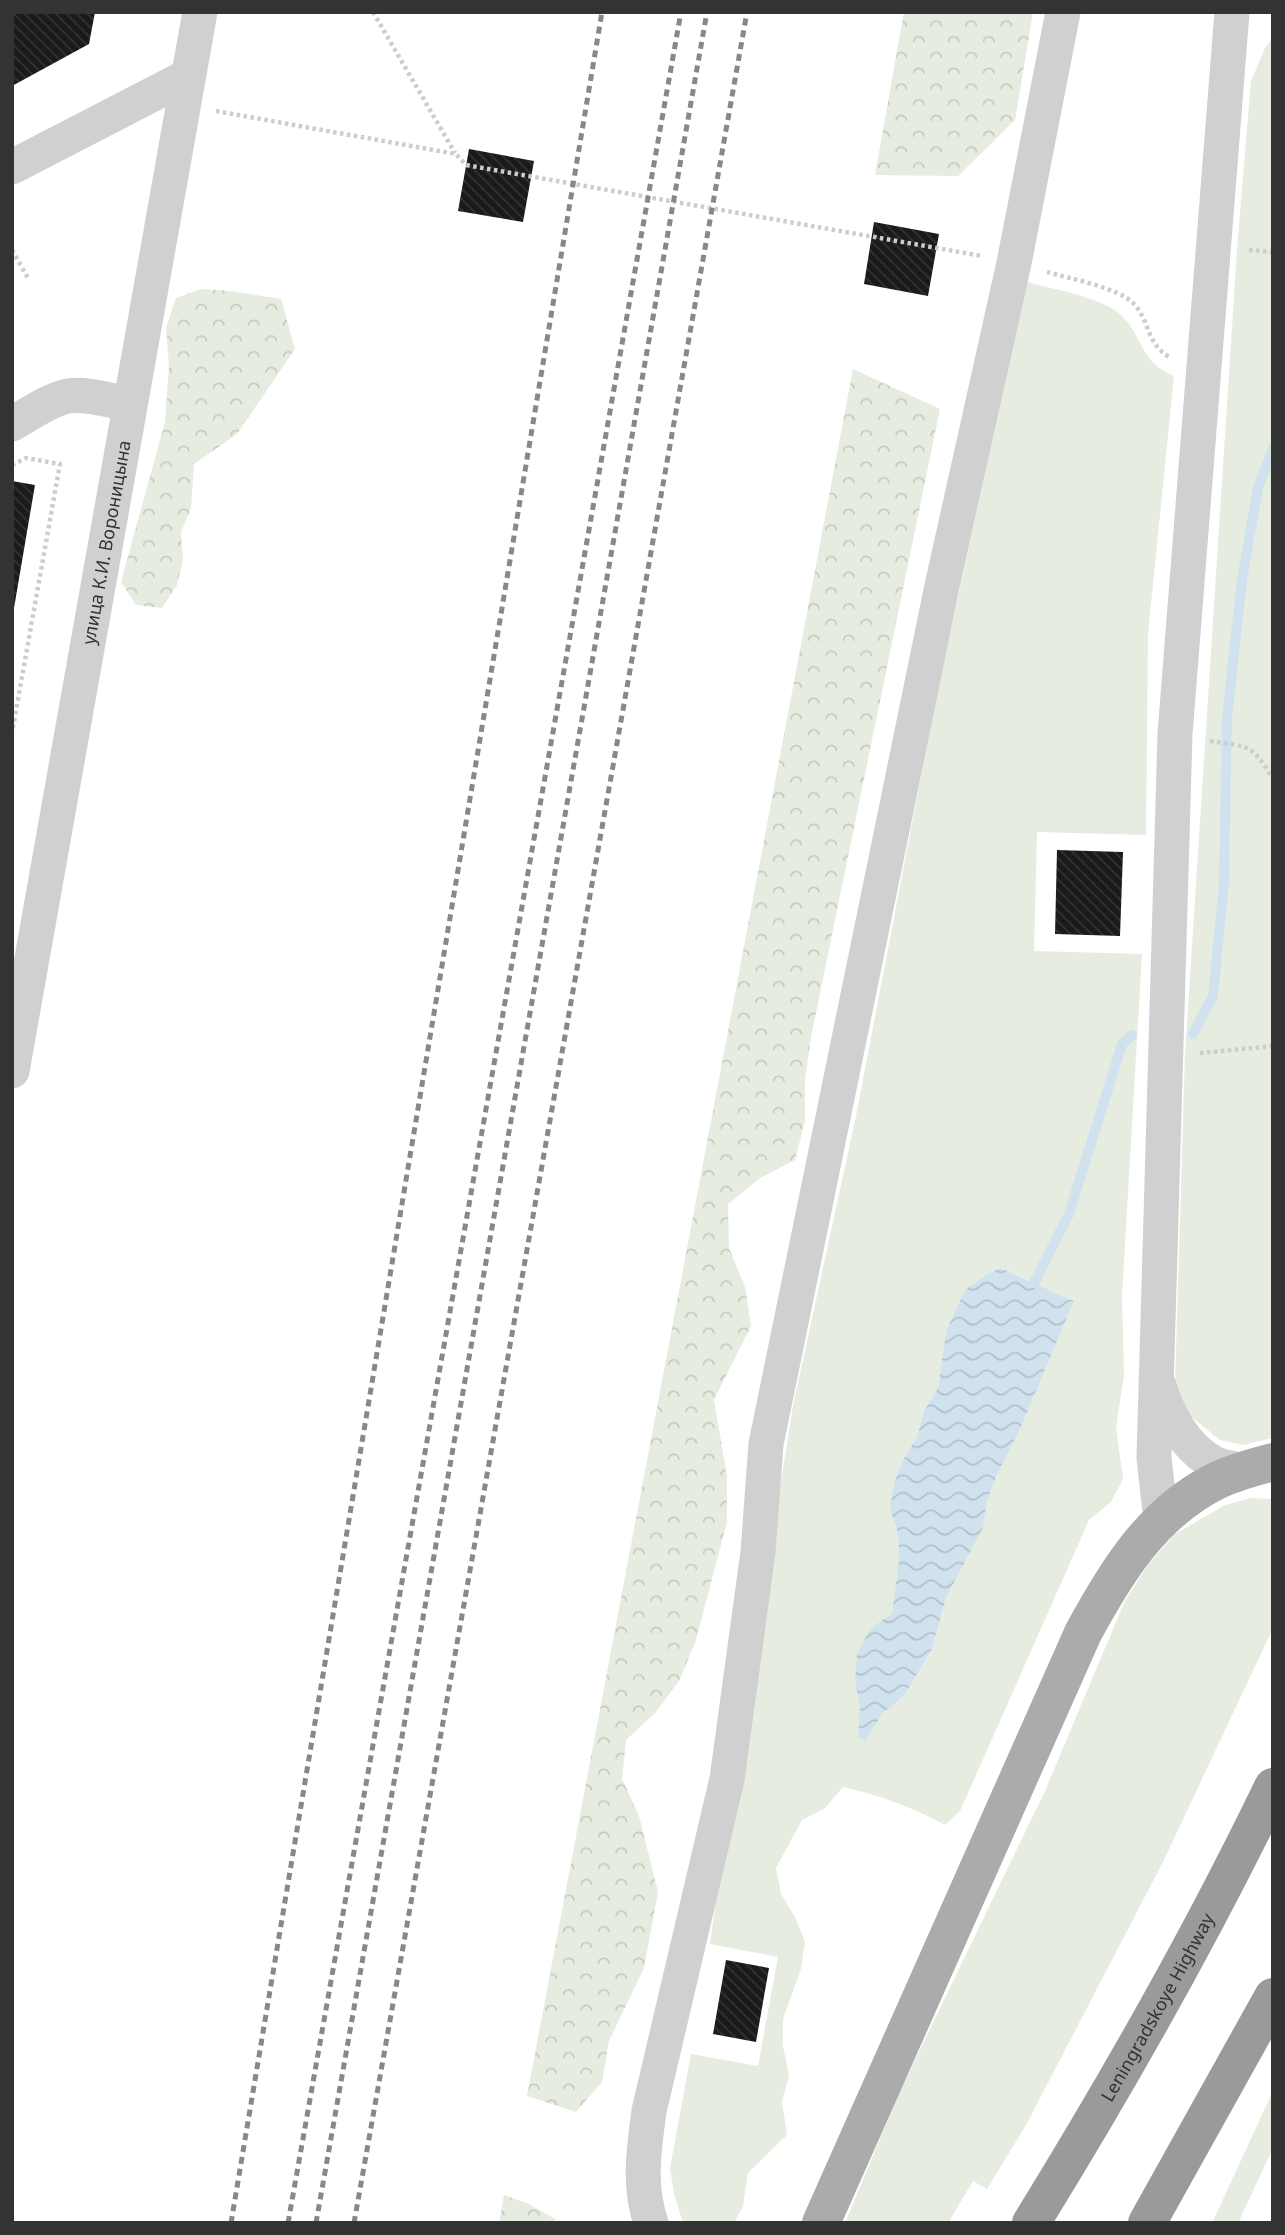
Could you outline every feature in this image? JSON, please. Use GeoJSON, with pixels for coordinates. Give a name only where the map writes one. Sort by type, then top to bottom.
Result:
{"type":"FeatureCollection","features":[{"type":"Feature","properties":{"kind":"highway","name":"Leningradskoye Highway"},"geometry":{"type":"LineString","coordinates":[[1031,2223],[1099,2110],[1237,1861],[1273,1787]]}},
{"type":"Feature","properties":{"kind":"highway"},"geometry":{"type":"LineString","coordinates":[[1147,2223],[1273,1997]]}},
{"type":"Feature","properties":{"kind":"main road"},"geometry":{"type":"LineString","coordinates":[[821,2223],[1083,1633],[1112,1579],[1161,1520],[1195,1493],[1262,1468]]}},
{"type":"Feature","properties":{"kind":"street","name":"улица К.И. Вороницына"},"geometry":{"type":"LineString","coordinates":[[12,1071],[200,12]]}},
{"type":"Feature","properties":{"kind":"street"},"geometry":{"type":"LineString","coordinates":[[651,2223],[645,2206],[641,2165],[649,2111],[727,1779],[758,1552],[765,1444],[942,586],[1014,263],[1063,12]]}},
{"type":"Feature","properties":{"kind":"street"},"geometry":{"type":"LineString","coordinates":[[1161,1520],[1154,1458],[1175,734],[1232,12]]}},
{"type":"Feature","properties":{"kind":"street"},"geometry":{"type":"LineString","coordinates":[[12,167],[186,91]]}},
{"type":"Feature","properties":{"kind":"street"},"geometry":{"type":"LineString","coordinates":[[12,424],[69,396],[130,404]]}},
{"type":"Feature","properties":{"kind":"street"},"geometry":{"type":"LineString","coordinates":[[1156,1376],[1167,1411],[1188,1441],[1214,1462],[1262,1468]]}},
{"type":"Feature","properties":{"kind":"path"},"geometry":{"type":"LineString","coordinates":[[373,12],[456,154],[466,165],[985,257]]}},
{"type":"Feature","properties":{"kind":"path"},"geometry":{"type":"LineString","coordinates":[[186,91],[456,154]]}},
{"type":"Feature","properties":{"kind":"path"},"geometry":{"type":"LineString","coordinates":[[12,250],[29,280]]}},
{"type":"Feature","properties":{"kind":"path"},"geometry":{"type":"LineString","coordinates":[[1044,271],[1105,288],[1134,303],[1155,346],[1174,358]]}},
{"type":"Feature","properties":{"kind":"path"},"geometry":{"type":"LineString","coordinates":[[12,466],[26,458],[60,464],[12,733]]}},
{"type":"Feature","properties":{"kind":"path"},"geometry":{"type":"LineString","coordinates":[[1215,742],[1249,748],[1258,754],[1273,779]]}},
{"type":"Feature","properties":{"kind":"path"},"geometry":{"type":"LineString","coordinates":[[1166,1056],[1273,1046]]}},
{"type":"Feature","properties":{"kind":"green space"},"geometry":{"type":"Polygon","coordinates":[[[904,12],[1033,12],[1015,120],[958,176],[875,175],[904,12]]]}},
{"type":"Feature","properties":{"kind":"green space"},"geometry":{"type":"Polygon","coordinates":[[[1273,38],[1273,1438],[1243,1445],[1220,1440],[1189,1415],[1175,1384],[1185,1054],[1237,250],[1251,81],[1265,48],[1273,38]]]}},
{"type":"Feature","properties":{"kind":"green space"},"geometry":{"type":"Polygon","coordinates":[[[1027,282],[1103,304],[1121,315],[1128,323],[1154,364],[1174,376],[1148,634],[1146,835],[1037,832],[1034,951],[1142,954],[1122,1296],[1124,1376],[1116,1427],[1123,1479],[1111,1502],[1089,1520],[960,1811],[945,1825],[895,1802],[843,1787],[825,1808],[802,1820],[776,1868],[781,1894],[795,1917],[805,1942],[801,1969],[783,2019],[783,2046],[789,2076],[782,2101],[787,2135],[748,2173],[743,2206],[734,2223],[683,2223],[670,2168],[691,2054],[758,2066],[778,1957],[710,1944],[727,1819],[793,1406],[856,1116],[937,693],[1027,282]],[[1002,1268],[987,1274],[965,1290],[946,1331],[938,1388],[924,1411],[917,1437],[903,1460],[890,1509],[898,1534],[899,1559],[892,1613],[870,1629],[858,1735],[865,1740],[883,1713],[904,1696],[932,1649],[946,1598],[983,1528],[987,1502],[996,1477],[1021,1427],[1074,1301],[1002,1268]]]}},
{"type":"Feature","properties":{"kind":"green space"},"geometry":{"type":"Polygon","coordinates":[[[201,289],[281,299],[295,349],[237,434],[194,464],[191,508],[181,532],[183,560],[177,585],[162,608],[136,605],[121,582],[165,422],[169,365],[166,328],[176,298],[201,289]]]}},
{"type":"Feature","properties":{"kind":"green space"},"geometry":{"type":"Polygon","coordinates":[[[853,369],[940,409],[811,1037],[805,1080],[805,1121],[795,1160],[760,1178],[728,1204],[729,1248],[745,1287],[751,1326],[714,1400],[727,1476],[727,1522],[695,1643],[679,1681],[655,1713],[626,1740],[622,1779],[639,1816],[658,1892],[644,1968],[609,2041],[602,2082],[576,2112],[527,2096],[853,369]]]}},
{"type":"Feature","properties":{"kind":"green space"},"geometry":{"type":"Polygon","coordinates":[[[1251,1498],[1273,1499],[1273,1628],[1163,1862],[1026,2125],[987,2189],[973,2181],[948,2223],[845,2223],[900,2091],[1045,1791],[1124,1603],[1147,1566],[1175,1534],[1225,1505],[1251,1498]]]}},
{"type":"Feature","properties":{"kind":"green space"},"geometry":{"type":"Polygon","coordinates":[[[1273,2091],[1273,2148],[1238,2223],[1212,2223],[1273,2091]]]}},
{"type":"Feature","properties":{"kind":"green space"},"geometry":{"type":"Polygon","coordinates":[[[504,2195],[529,2204],[555,2219],[554,2223],[499,2223],[504,2195]]]}},
{"type":"Feature","properties":{"kind":"water"},"geometry":{"type":"Polygon","coordinates":[[[1001,1268],[1074,1301],[1021,1427],[996,1477],[987,1502],[983,1528],[946,1598],[932,1649],[904,1696],[883,1713],[865,1741],[858,1736],[860,1707],[855,1680],[857,1654],[870,1629],[892,1613],[899,1559],[898,1534],[890,1509],[894,1484],[903,1460],[917,1437],[924,1411],[938,1388],[946,1331],[965,1290],[987,1274],[1001,1268]]]}},
{"type":"Feature","properties":{"kind":"building"},"geometry":{"type":"Polygon","coordinates":[[[12,12],[95,12],[89,44],[12,86],[12,12]]]}},
{"type":"Feature","properties":{"kind":"building"},"geometry":{"type":"Polygon","coordinates":[[[469,149],[534,161],[523,222],[458,211],[469,149]]]}},
{"type":"Feature","properties":{"kind":"building"},"geometry":{"type":"Polygon","coordinates":[[[874,222],[939,234],[928,296],[864,284],[874,222]]]}},
{"type":"Feature","properties":{"kind":"building"},"geometry":{"type":"Polygon","coordinates":[[[12,481],[35,485],[14,608],[12,608],[12,481]]]}},
{"type":"Feature","properties":{"kind":"building"},"geometry":{"type":"Polygon","coordinates":[[[1057,850],[1123,852],[1120,936],[1055,934],[1057,850]]]}},
{"type":"Feature","properties":{"kind":"building"},"geometry":{"type":"Polygon","coordinates":[[[726,1960],[769,1968],[756,2042],[713,2034],[726,1960]]]}},
{"type":"Feature","properties":{"kind":"waterway"},"geometry":{"type":"LineString","coordinates":[[1193,1034],[1213,996],[1224,883],[1227,718],[1242,579],[1258,488],[1273,448]]}},
{"type":"Feature","properties":{"kind":"waterway"},"geometry":{"type":"LineString","coordinates":[[1034,1283],[1069,1214],[1122,1044],[1132,1035]]}},
{"type":"Feature","properties":{"kind":"railway"},"geometry":{"type":"LineString","coordinates":[[231,2223],[602,12]]}},
{"type":"Feature","properties":{"kind":"railway"},"geometry":{"type":"LineString","coordinates":[[288,2223],[681,12]]}},
{"type":"Feature","properties":{"kind":"railway"},"geometry":{"type":"LineString","coordinates":[[316,2223],[707,12]]}},
{"type":"Feature","properties":{"kind":"railway"},"geometry":{"type":"LineString","coordinates":[[354,2223],[747,12]]}}]}
